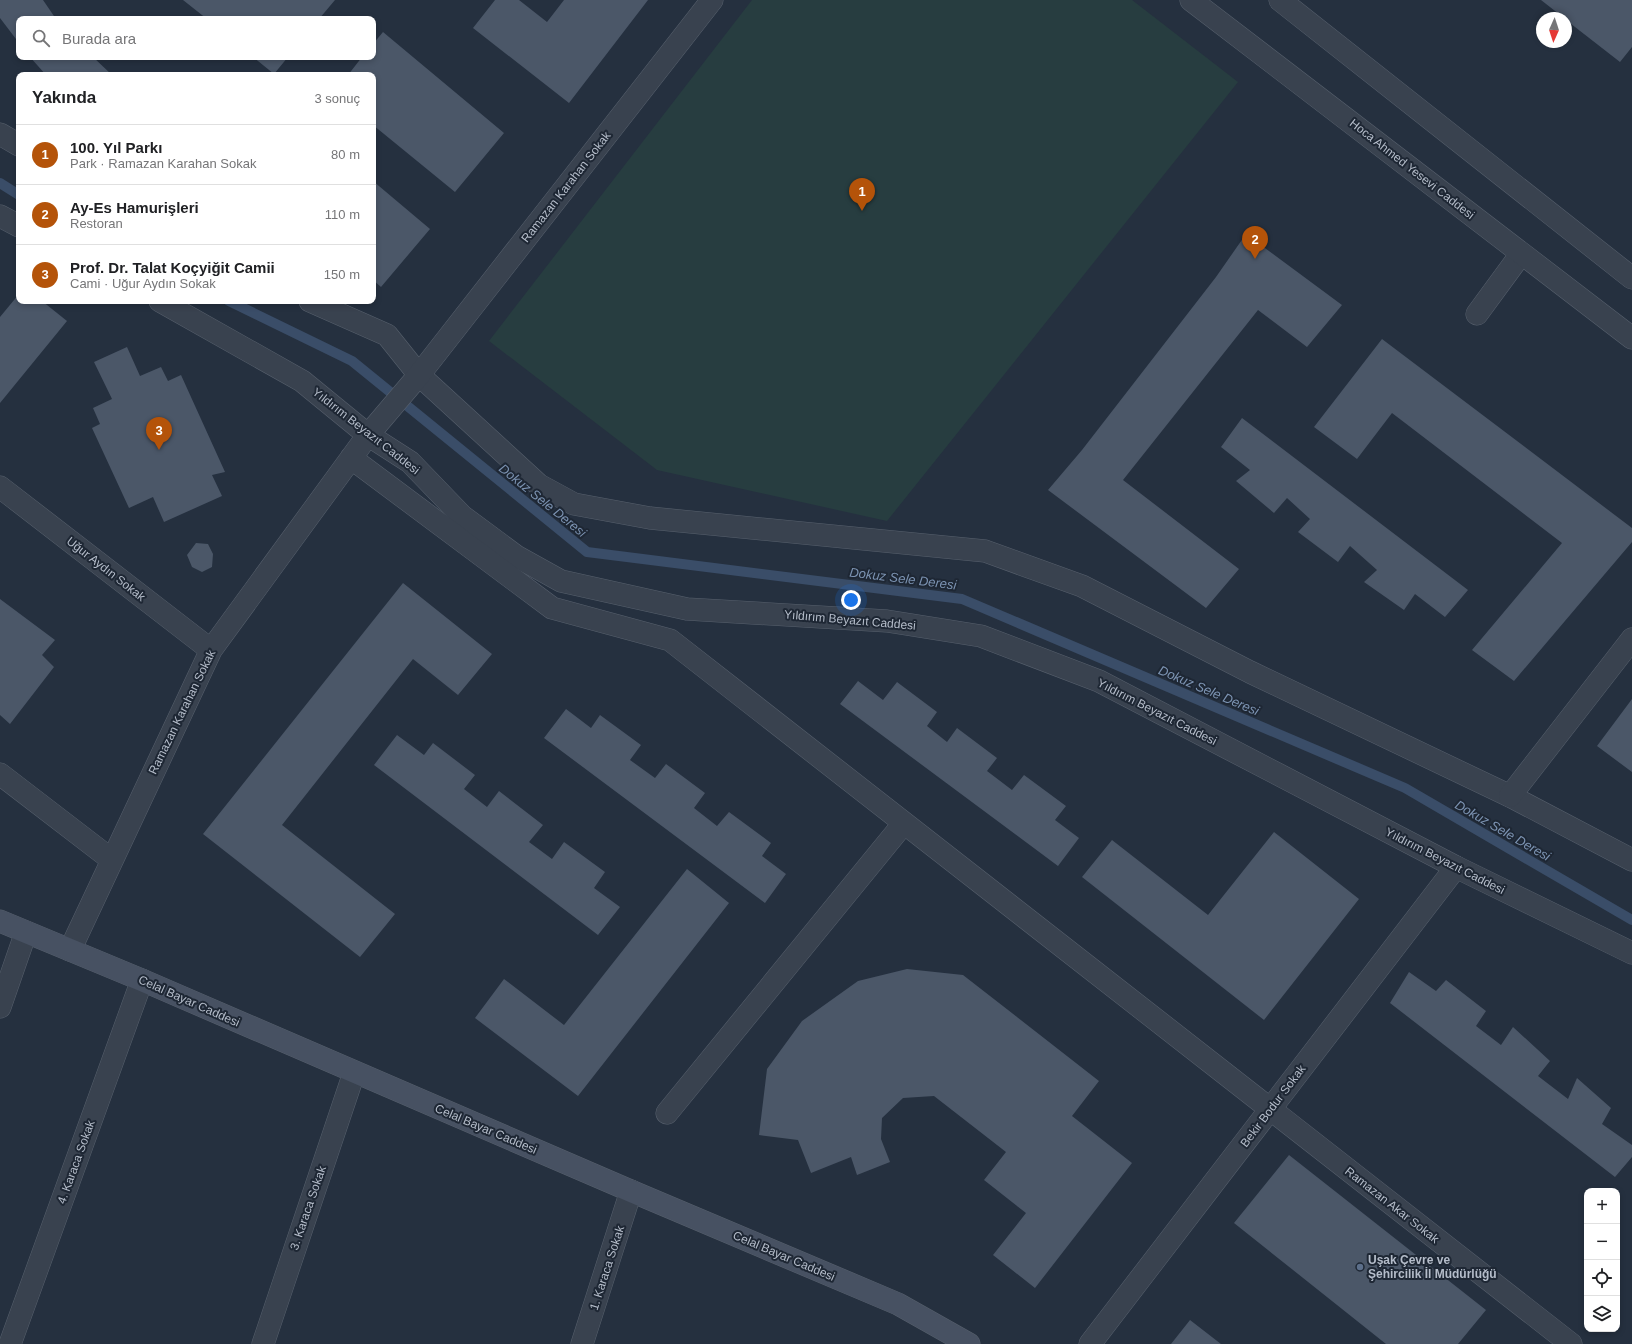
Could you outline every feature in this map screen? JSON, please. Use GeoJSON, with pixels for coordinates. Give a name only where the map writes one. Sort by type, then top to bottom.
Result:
{"type":"FeatureCollection","features":[{"type":"Feature","properties":{"kind":"main road","name":"Celal Bayar Caddesi"},"geometry":{"type":"LineString","coordinates":[[0,921],[142,980],[354,1073],[898,1304],[969,1344]]}},
{"type":"Feature","properties":{"kind":"street","name":"Ramazan Karahan Sokak"},"geometry":{"type":"LineString","coordinates":[[70,950],[211,650],[350,458],[419,375],[712,0]]}},
{"type":"Feature","properties":{"kind":"street","name":"Hoca Ahmed Yesevi Caddesi"},"geometry":{"type":"LineString","coordinates":[[1191,0],[1632,338]]}},
{"type":"Feature","properties":{"kind":"street"},"geometry":{"type":"LineString","coordinates":[[1280,0],[1632,278]]}},
{"type":"Feature","properties":{"kind":"street"},"geometry":{"type":"LineString","coordinates":[[0,134],[16,142]]}},
{"type":"Feature","properties":{"kind":"street"},"geometry":{"type":"LineString","coordinates":[[0,216],[16,224]]}},
{"type":"Feature","properties":{"kind":"street"},"geometry":{"type":"LineString","coordinates":[[1476,314],[1522,254]]}},
{"type":"Feature","properties":{"kind":"street","name":"Yıldırım Beyazıt Caddesi"},"geometry":{"type":"LineString","coordinates":[[165,304],[302,381],[368,435],[410,462],[468,520],[516,556],[562,581],[687,609],[887,621],[981,636],[1099,680],[1456,867],[1632,953]]}},
{"type":"Feature","properties":{"kind":"street"},"geometry":{"type":"LineString","coordinates":[[317,304],[387,335],[419,375],[539,485],[574,504],[650,518],[986,551],[1082,586],[1250,672],[1510,796],[1632,860]]}},
{"type":"Feature","properties":{"kind":"street","name":"Ramazan Akar Sokak"},"geometry":{"type":"LineString","coordinates":[[350,458],[552,608],[670,640],[1571,1344]]}},
{"type":"Feature","properties":{"kind":"street","name":"Uğur Aydın Sokak"},"geometry":{"type":"LineString","coordinates":[[0,487],[211,650]]}},
{"type":"Feature","properties":{"kind":"street"},"geometry":{"type":"LineString","coordinates":[[1510,796],[1632,639]]}},
{"type":"Feature","properties":{"kind":"street"},"geometry":{"type":"LineString","coordinates":[[0,774],[112,860]]}},
{"type":"Feature","properties":{"kind":"street"},"geometry":{"type":"LineString","coordinates":[[666,1113],[904,823]]}},
{"type":"Feature","properties":{"kind":"street","name":"Bekir Bodur Sokak"},"geometry":{"type":"LineString","coordinates":[[1090,1344],[1456,867]]}},
{"type":"Feature","properties":{"kind":"street"},"geometry":{"type":"LineString","coordinates":[[0,1007],[26,932]]}},
{"type":"Feature","properties":{"kind":"street","name":"4. Karaca Sokak"},"geometry":{"type":"LineString","coordinates":[[10,1344],[142,980]]}},
{"type":"Feature","properties":{"kind":"street","name":"3. Karaca Sokak"},"geometry":{"type":"LineString","coordinates":[[263,1344],[354,1073]]}},
{"type":"Feature","properties":{"kind":"street","name":"1. Karaca Sokak"},"geometry":{"type":"LineString","coordinates":[[582,1344],[631,1191]]}},
{"type":"Feature","properties":{"kind":"green space"},"geometry":{"type":"Polygon","coordinates":[[[752,0],[1132,0],[1238,82],[887,521],[657,470],[489,341],[752,0]]]}},
{"type":"Feature","properties":{"kind":"building"},"geometry":{"type":"Polygon","coordinates":[[[0,0],[43,0],[54,16],[16,16],[16,39],[0,18],[0,0]]]}},
{"type":"Feature","properties":{"kind":"building"},"geometry":{"type":"Polygon","coordinates":[[[183,0],[335,0],[322,16],[203,16],[183,0]]]}},
{"type":"Feature","properties":{"kind":"building"},"geometry":{"type":"Polygon","coordinates":[[[495,0],[519,0],[547,22],[564,0],[648,0],[569,103],[473,28],[495,0]]]}},
{"type":"Feature","properties":{"kind":"building"},"geometry":{"type":"Polygon","coordinates":[[[1541,0],[1632,0],[1632,47],[1620,62],[1572,25],[1572,12],[1556,12],[1541,0]]]}},
{"type":"Feature","properties":{"kind":"building"},"geometry":{"type":"Polygon","coordinates":[[[383,32],[504,133],[455,192],[376,127],[376,72],[350,72],[360,60],[376,60],[376,40],[383,32]]]}},
{"type":"Feature","properties":{"kind":"building"},"geometry":{"type":"Polygon","coordinates":[[[33,60],[96,60],[109,72],[43,72],[33,60]]]}},
{"type":"Feature","properties":{"kind":"building"},"geometry":{"type":"Polygon","coordinates":[[[257,60],[286,60],[276,72],[272,72],[257,60]]]}},
{"type":"Feature","properties":{"kind":"building"},"geometry":{"type":"Polygon","coordinates":[[[376,184],[430,229],[381,287],[376,283],[376,184]]]}},
{"type":"Feature","properties":{"kind":"building"},"geometry":{"type":"Polygon","coordinates":[[[1246,234],[1342,305],[1307,347],[1258,310],[1123,480],[1239,569],[1206,608],[1048,490],[1082,450],[1216,277],[1246,234]]]}},
{"type":"Feature","properties":{"kind":"building"},"geometry":{"type":"Polygon","coordinates":[[[16,298],[16,304],[46,304],[67,321],[0,403],[0,317],[16,298]]]}},
{"type":"Feature","properties":{"kind":"building"},"geometry":{"type":"Polygon","coordinates":[[[1382,339],[1632,528],[1632,542],[1514,681],[1472,650],[1562,543],[1392,413],[1357,459],[1314,427],[1382,339]]]}},
{"type":"Feature","properties":{"kind":"building"},"geometry":{"type":"Polygon","coordinates":[[[127,347],[140,376],[161,367],[168,381],[181,375],[225,472],[212,475],[222,496],[164,522],[153,497],[129,508],[92,428],[100,424],[93,408],[112,399],[94,362],[127,347]]]}},
{"type":"Feature","properties":{"kind":"building"},"geometry":{"type":"Polygon","coordinates":[[[1242,418],[1468,590],[1445,617],[1415,594],[1404,610],[1364,582],[1377,570],[1350,546],[1338,562],[1298,532],[1310,519],[1287,498],[1274,513],[1236,481],[1250,470],[1221,447],[1242,418]]]}},
{"type":"Feature","properties":{"kind":"building"},"geometry":{"type":"Polygon","coordinates":[[[196,543],[208,544],[213,554],[212,567],[202,572],[192,567],[187,555],[196,543]]]}},
{"type":"Feature","properties":{"kind":"building"},"geometry":{"type":"Polygon","coordinates":[[[403,583],[492,654],[458,695],[413,659],[282,825],[395,914],[360,957],[203,834],[403,583]]]}},
{"type":"Feature","properties":{"kind":"building"},"geometry":{"type":"Polygon","coordinates":[[[0,599],[55,640],[42,655],[54,667],[10,724],[0,715],[0,599]]]}},
{"type":"Feature","properties":{"kind":"building"},"geometry":{"type":"Polygon","coordinates":[[[858,681],[883,700],[897,682],[937,712],[927,726],[947,742],[957,728],[997,758],[987,771],[1012,790],[1024,775],[1066,806],[1055,820],[1079,838],[1058,866],[840,704],[858,681]]]}},
{"type":"Feature","properties":{"kind":"building"},"geometry":{"type":"Polygon","coordinates":[[[1632,699],[1632,772],[1597,746],[1632,699]]]}},
{"type":"Feature","properties":{"kind":"building"},"geometry":{"type":"Polygon","coordinates":[[[566,709],[591,728],[600,715],[641,745],[630,760],[655,778],[666,764],[705,793],[694,808],[717,826],[729,812],[771,843],[762,856],[786,874],[765,903],[544,738],[566,709]]]}},
{"type":"Feature","properties":{"kind":"building"},"geometry":{"type":"Polygon","coordinates":[[[397,735],[424,755],[433,743],[475,775],[464,789],[487,807],[499,791],[543,825],[529,842],[552,859],[564,842],[605,872],[594,888],[620,907],[598,935],[374,765],[397,735]]]}},
{"type":"Feature","properties":{"kind":"building"},"geometry":{"type":"Polygon","coordinates":[[[1274,832],[1359,899],[1264,1020],[1082,877],[1112,840],[1208,915],[1274,832]]]}},
{"type":"Feature","properties":{"kind":"building"},"geometry":{"type":"Polygon","coordinates":[[[687,869],[729,903],[578,1096],[475,1018],[504,979],[564,1025],[687,869]]]}},
{"type":"Feature","properties":{"kind":"building"},"geometry":{"type":"Polygon","coordinates":[[[907,969],[963,975],[1099,1081],[1072,1116],[1132,1163],[1035,1288],[993,1255],[1026,1213],[984,1180],[1006,1152],[934,1096],[903,1098],[882,1118],[881,1139],[890,1162],[857,1175],[851,1157],[811,1173],[798,1140],[759,1135],[767,1069],[802,1021],[858,981],[907,969]]]}},
{"type":"Feature","properties":{"kind":"building"},"geometry":{"type":"Polygon","coordinates":[[[1409,972],[1436,991],[1446,980],[1486,1011],[1476,1026],[1501,1045],[1513,1027],[1550,1061],[1538,1076],[1568,1099],[1577,1078],[1611,1108],[1602,1124],[1632,1145],[1632,1157],[1615,1177],[1390,1003],[1409,972]]]}},
{"type":"Feature","properties":{"kind":"building","name":"Uşak Çevre ve Şehircilik İl Müdürlüğü"},"geometry":{"type":"Polygon","coordinates":[[[1289,1155],[1486,1310],[1458,1344],[1386,1344],[1234,1223],[1289,1155]]]}},
{"type":"Feature","properties":{"kind":"building"},"geometry":{"type":"Polygon","coordinates":[[[1190,1320],[1221,1344],[1171,1344],[1190,1320]]]}},
{"type":"Feature","properties":{"kind":"waterway","name":"Dokuz Sele Deresi"},"geometry":{"type":"LineString","coordinates":[[0,183],[16,193]]}},
{"type":"Feature","properties":{"kind":"waterway","name":"Dokuz Sele Deresi"},"geometry":{"type":"LineString","coordinates":[[235,304],[352,361],[587,552],[962,599],[1405,788],[1632,920]]}},
{"type":"Feature","properties":{"kind":"place","name":"100. Yıl Parkı"},"geometry":{"type":"Point","coordinates":[862,211]}},
{"type":"Feature","properties":{"kind":"place","name":"Ay-Es Hamurişleri"},"geometry":{"type":"Point","coordinates":[1255,259]}},
{"type":"Feature","properties":{"kind":"place","name":"Prof. Dr. Talat Koçyiğit Camii"},"geometry":{"type":"Point","coordinates":[159,450]}},
{"type":"Feature","properties":{"kind":"place","name":"Uşak Çevre ve Şehircilik İl Müdürlüğü"},"geometry":{"type":"Point","coordinates":[1360,1267]}}]}
